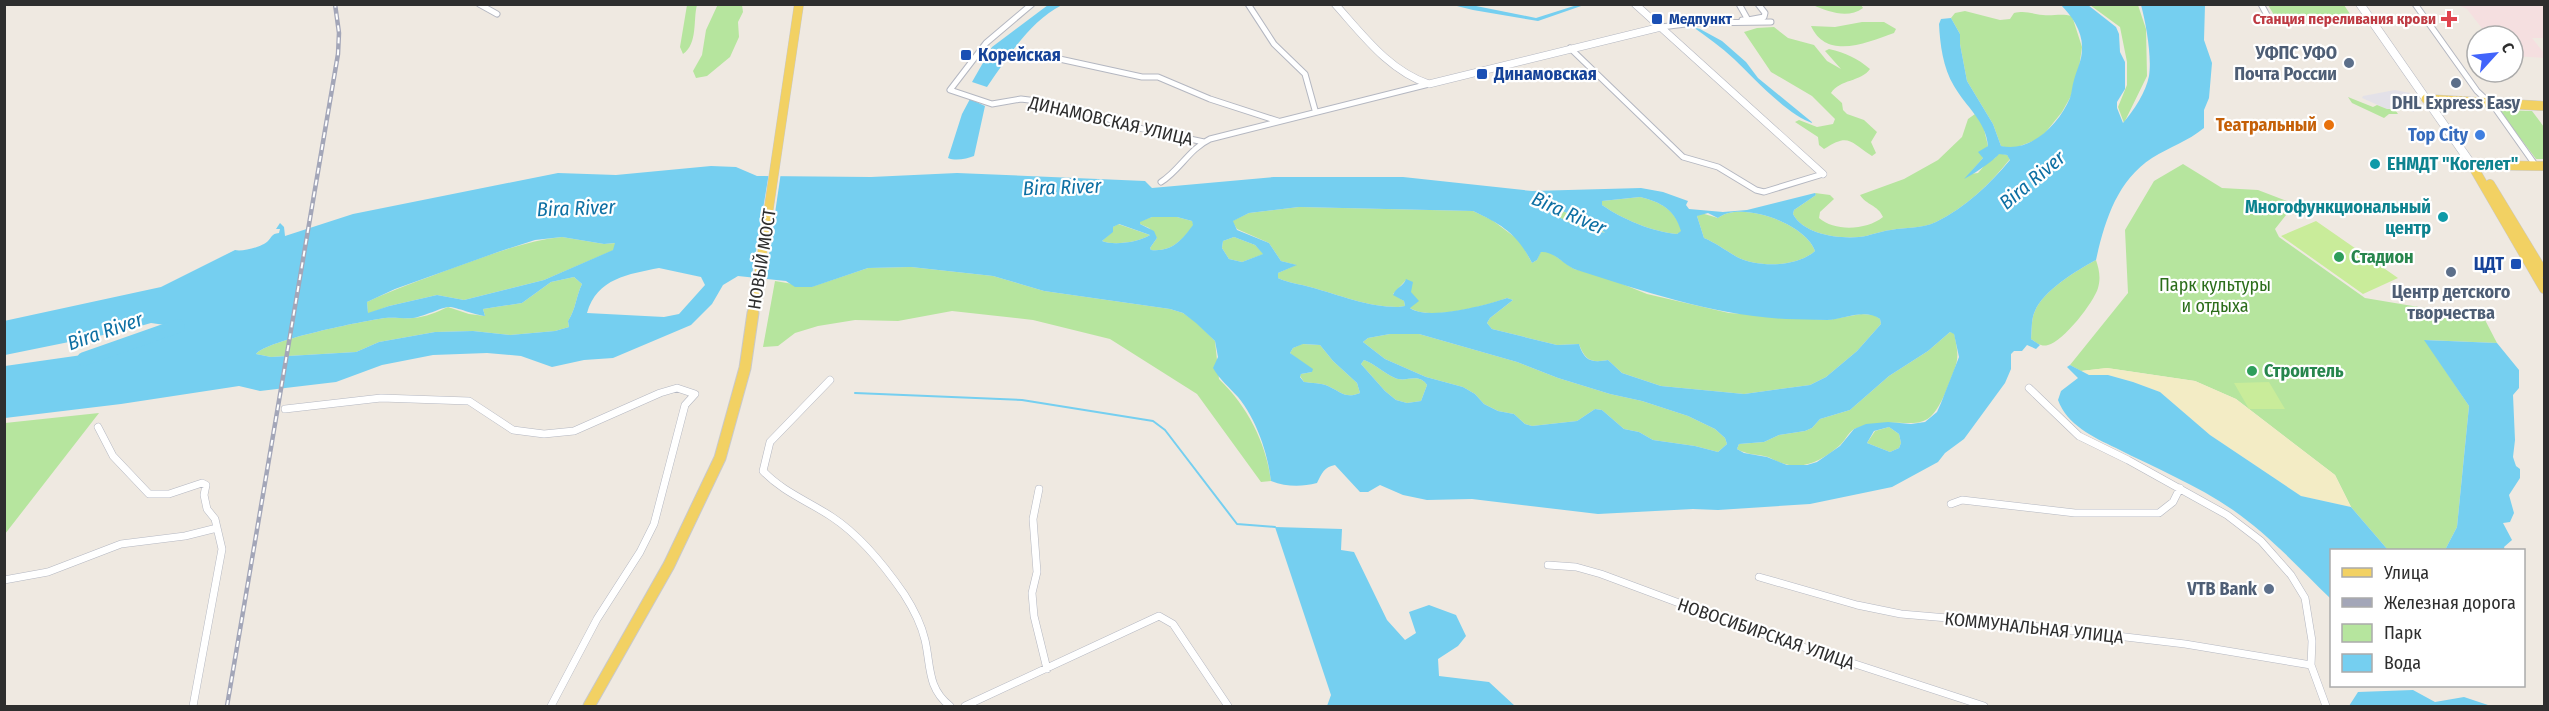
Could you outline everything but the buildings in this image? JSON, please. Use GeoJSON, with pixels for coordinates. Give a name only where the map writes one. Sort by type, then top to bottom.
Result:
{"type":"FeatureCollection","features":[{"type":"Feature","properties":{"kind":"main road","name":"НОВЫЙ МОСТ"},"geometry":{"type":"LineString","coordinates":[[589,706],[669,565],[720,458],[745,368],[799,4]]}},
{"type":"Feature","properties":{"kind":"main road"},"geometry":{"type":"LineString","coordinates":[[2360,4],[2472,165],[2485,177],[2544,273]]}},
{"type":"Feature","properties":{"kind":"main road"},"geometry":{"type":"LineString","coordinates":[[2426,99],[2544,106]]}},
{"type":"Feature","properties":{"kind":"main road"},"geometry":{"type":"LineString","coordinates":[[2472,165],[2540,166]]}},
{"type":"Feature","properties":{"kind":"main road"},"geometry":{"type":"LineString","coordinates":[[2472,165],[2544,289]]}},
{"type":"Feature","properties":{"kind":"street"},"geometry":{"type":"LineString","coordinates":[[479,4],[498,14]]}},
{"type":"Feature","properties":{"kind":"street","name":"ДИНАМОВСКАЯ УЛИЦА"},"geometry":{"type":"LineString","coordinates":[[1032,4],[991,36],[971,57],[950,90],[992,104],[1021,99],[1053,103],[1143,129],[1204,142]]}},
{"type":"Feature","properties":{"kind":"street"},"geometry":{"type":"LineString","coordinates":[[1248,4],[1274,44],[1305,74],[1315,110]]}},
{"type":"Feature","properties":{"kind":"street"},"geometry":{"type":"LineString","coordinates":[[1335,4],[1391,61],[1419,82],[1429,84]]}},
{"type":"Feature","properties":{"kind":"street"},"geometry":{"type":"LineString","coordinates":[[1635,4],[1823,174]]}},
{"type":"Feature","properties":{"kind":"street"},"geometry":{"type":"LineString","coordinates":[[1739,4],[1748,20]]}},
{"type":"Feature","properties":{"kind":"street"},"geometry":{"type":"LineString","coordinates":[[1161,182],[1172,176],[1187,156],[1204,142],[1315,110],[1340,107],[1661,27],[1764,17],[1765,13],[1758,4]]}},
{"type":"Feature","properties":{"kind":"street"},"geometry":{"type":"LineString","coordinates":[[2261,4],[2268,17]]}},
{"type":"Feature","properties":{"kind":"street"},"geometry":{"type":"LineString","coordinates":[[2415,4],[2477,91],[2495,108],[2540,166]]}},
{"type":"Feature","properties":{"kind":"street"},"geometry":{"type":"LineString","coordinates":[[1694,23],[1771,22]]}},
{"type":"Feature","properties":{"kind":"street"},"geometry":{"type":"LineString","coordinates":[[1570,48],[1683,157],[1718,167],[1756,190],[1764,192],[1823,174]]}},
{"type":"Feature","properties":{"kind":"street"},"geometry":{"type":"LineString","coordinates":[[1055,58],[1142,76],[1158,76],[1209,99],[1278,121]]}},
{"type":"Feature","properties":{"kind":"street"},"geometry":{"type":"LineString","coordinates":[[830,380],[770,442],[763,471],[776,486],[841,523],[870,550],[906,598],[925,640],[933,687],[939,699],[950,706]]}},
{"type":"Feature","properties":{"kind":"street"},"geometry":{"type":"LineString","coordinates":[[285,409],[381,398],[469,401],[512,430],[559,433],[574,430],[668,390],[677,388],[694,394],[685,405],[654,524],[640,552],[597,619],[551,706]]}},
{"type":"Feature","properties":{"kind":"street"},"geometry":{"type":"LineString","coordinates":[[2030,388],[2079,436],[2227,515],[2261,541],[2291,575],[2305,598],[2307,621],[2312,640],[2311,664],[2326,706]]}},
{"type":"Feature","properties":{"kind":"street"},"geometry":{"type":"LineString","coordinates":[[98,427],[113,456],[149,494],[165,495],[202,483],[206,485],[204,495],[207,510],[215,519],[222,549],[193,706]]}},
{"type":"Feature","properties":{"kind":"street"},"geometry":{"type":"LineString","coordinates":[[1952,504],[1962,500],[2075,513],[2159,513],[2173,502],[2180,488]]}},
{"type":"Feature","properties":{"kind":"street"},"geometry":{"type":"LineString","coordinates":[[1039,489],[1033,519],[1037,572],[1032,594],[1034,616],[1047,669]]}},
{"type":"Feature","properties":{"kind":"street"},"geometry":{"type":"LineString","coordinates":[[4,580],[54,570],[77,559],[129,542],[196,535],[217,528]]}},
{"type":"Feature","properties":{"kind":"street","name":"НОВОСИБИРСКАЯ УЛИЦА"},"geometry":{"type":"LineString","coordinates":[[1548,565],[1576,567],[1601,574],[1757,632],[1984,706]]}},
{"type":"Feature","properties":{"kind":"street","name":"КОММУНАЛЬНАЯ УЛИЦА"},"geometry":{"type":"LineString","coordinates":[[1759,577],[1857,605],[1900,614],[2006,623],[2185,644],[2311,664]]}},
{"type":"Feature","properties":{"kind":"street"},"geometry":{"type":"LineString","coordinates":[[965,706],[1159,616],[1173,624],[1228,706]]}},
{"type":"Feature","properties":{"kind":"shaded area"},"geometry":{"type":"Polygon","coordinates":[[[2458,5],[2544,5],[2544,38],[2532,38],[2544,53],[2544,58],[2525,57],[2525,24],[2479,24],[2467,9],[2458,5]]]}},
{"type":"Feature","properties":{"kind":"shaded area"},"geometry":{"type":"Polygon","coordinates":[[[2395,90],[2410,93],[2419,106],[2413,112],[2403,107],[2387,109],[2362,98],[2363,96],[2395,90]]]}},
{"type":"Feature","properties":{"kind":"green space"},"geometry":{"type":"Polygon","coordinates":[[[718,4],[742,5],[743,12],[738,22],[739,37],[730,57],[707,76],[696,78],[693,71],[702,55],[706,30],[718,4]]]}},
{"type":"Feature","properties":{"kind":"green space"},"geometry":{"type":"Polygon","coordinates":[[[687,5],[697,5],[693,38],[688,50],[683,54],[680,47],[687,5]]]}},
{"type":"Feature","properties":{"kind":"green space"},"geometry":{"type":"Polygon","coordinates":[[[1813,5],[1861,5],[1863,8],[1845,14],[1813,5]]]}},
{"type":"Feature","properties":{"kind":"green space"},"geometry":{"type":"Polygon","coordinates":[[[2090,5],[2138,5],[2146,29],[2147,76],[2124,123],[2118,107],[2127,85],[2127,62],[2120,27],[2090,5]]]}},
{"type":"Feature","properties":{"kind":"green space"},"geometry":{"type":"Polygon","coordinates":[[[2268,5],[2344,5],[2358,26],[2277,20],[2268,5]]]}},
{"type":"Feature","properties":{"kind":"green space"},"geometry":{"type":"Polygon","coordinates":[[[1965,11],[2000,20],[2010,19],[2014,13],[2022,12],[2072,16],[2082,47],[2079,68],[2071,96],[2062,112],[2041,138],[2012,149],[2001,146],[1993,124],[1967,81],[1960,34],[1951,18],[1955,13],[1965,11]]]}},
{"type":"Feature","properties":{"kind":"green space"},"geometry":{"type":"Polygon","coordinates":[[[1862,22],[1884,22],[1896,29],[1894,33],[1872,41],[1837,46],[1818,37],[1811,26],[1835,27],[1862,22]]]}},
{"type":"Feature","properties":{"kind":"green space"},"geometry":{"type":"Polygon","coordinates":[[[1774,27],[1788,38],[1814,45],[1827,61],[1841,69],[1825,51],[1829,49],[1846,54],[1870,69],[1861,76],[1835,88],[1831,93],[1842,103],[1843,110],[1847,114],[1864,120],[1877,132],[1871,142],[1876,153],[1872,156],[1853,143],[1844,140],[1824,149],[1819,145],[1818,137],[1795,122],[1799,120],[1817,127],[1833,124],[1835,119],[1812,96],[1771,72],[1744,32],[1757,28],[1774,27]]]}},
{"type":"Feature","properties":{"kind":"green space"},"geometry":{"type":"Polygon","coordinates":[[[2348,97],[2373,107],[2377,105],[2387,109],[2406,109],[2396,111],[2398,114],[2389,114],[2384,118],[2352,103],[2348,97]]]}},
{"type":"Feature","properties":{"kind":"green space"},"geometry":{"type":"Polygon","coordinates":[[[2499,110],[2532,111],[2544,127],[2544,159],[2536,159],[2499,110]]]}},
{"type":"Feature","properties":{"kind":"green space"},"geometry":{"type":"Polygon","coordinates":[[[1975,114],[1983,125],[1988,146],[1982,153],[1983,158],[1969,174],[1978,173],[1989,160],[1995,158],[1999,153],[2007,155],[2010,159],[1976,195],[1947,216],[1925,226],[1851,237],[1832,236],[1813,231],[1798,221],[1793,214],[1794,210],[1816,195],[1815,193],[1830,195],[1834,199],[1820,212],[1819,218],[1826,223],[1851,228],[1876,221],[1883,217],[1881,213],[1860,195],[1904,179],[1938,160],[1962,137],[1968,119],[1975,114]]]}},
{"type":"Feature","properties":{"kind":"green space","name":"Парк культуры и отдыха"},"geometry":{"type":"Polygon","coordinates":[[[2183,164],[2222,188],[2258,190],[2289,202],[2290,210],[2275,229],[2279,237],[2365,298],[2484,318],[2497,343],[2425,340],[2469,406],[2457,527],[2446,549],[2387,549],[2351,507],[2335,475],[2236,399],[2195,381],[2107,368],[2081,371],[2070,365],[2128,293],[2125,230],[2154,181],[2183,164]]]}},
{"type":"Feature","properties":{"kind":"green space"},"geometry":{"type":"Polygon","coordinates":[[[1640,197],[1654,201],[1671,212],[1682,231],[1677,234],[1648,228],[1602,205],[1602,201],[1640,197]]]}},
{"type":"Feature","properties":{"kind":"green space"},"geometry":{"type":"Polygon","coordinates":[[[1299,207],[1473,211],[1492,220],[1520,241],[1532,263],[1537,260],[1541,251],[1548,251],[1574,269],[1600,275],[1647,294],[1729,313],[1828,320],[1861,314],[1874,315],[1880,319],[1881,324],[1857,351],[1826,377],[1810,385],[1744,394],[1661,386],[1622,373],[1608,360],[1590,360],[1579,344],[1557,345],[1492,329],[1487,323],[1513,300],[1507,298],[1458,311],[1430,313],[1410,308],[1411,292],[1406,280],[1393,294],[1404,301],[1405,306],[1398,307],[1364,303],[1278,278],[1278,273],[1296,265],[1281,261],[1269,243],[1237,229],[1232,221],[1249,213],[1299,207]]]}},
{"type":"Feature","properties":{"kind":"green space"},"geometry":{"type":"Polygon","coordinates":[[[1562,211],[1595,223],[1605,233],[1572,224],[1555,215],[1562,211]]]}},
{"type":"Feature","properties":{"kind":"green space"},"geometry":{"type":"Polygon","coordinates":[[[1742,212],[1772,218],[1799,232],[1809,241],[1815,251],[1788,263],[1767,264],[1746,261],[1704,238],[1697,216],[1701,213],[1718,218],[1728,213],[1742,212]]]}},
{"type":"Feature","properties":{"kind":"green space"},"geometry":{"type":"Polygon","coordinates":[[[1152,217],[1177,217],[1192,221],[1194,225],[1181,240],[1171,247],[1151,250],[1157,238],[1149,228],[1140,224],[1140,221],[1152,217]]]}},
{"type":"Feature","properties":{"kind":"green space","name":"Стадион"},"geometry":{"type":"Polygon","coordinates":[[[2316,221],[2398,278],[2363,294],[2281,236],[2316,221]]]}},
{"type":"Feature","properties":{"kind":"green space"},"geometry":{"type":"Polygon","coordinates":[[[1118,224],[1150,235],[1140,240],[1126,242],[1102,241],[1118,224]]]}},
{"type":"Feature","properties":{"kind":"green space"},"geometry":{"type":"Polygon","coordinates":[[[562,237],[604,244],[616,243],[614,250],[544,280],[464,300],[437,295],[389,306],[368,314],[367,302],[398,289],[505,250],[562,237]]]}},
{"type":"Feature","properties":{"kind":"green space"},"geometry":{"type":"Polygon","coordinates":[[[1234,237],[1255,245],[1264,254],[1242,262],[1229,259],[1222,248],[1223,241],[1234,237]]]}},
{"type":"Feature","properties":{"kind":"green space"},"geometry":{"type":"Polygon","coordinates":[[[2096,260],[2099,274],[2098,288],[2077,321],[2062,337],[2048,345],[2041,345],[2031,339],[2032,321],[2039,303],[2070,275],[2096,260]]]}},
{"type":"Feature","properties":{"kind":"green space"},"geometry":{"type":"Polygon","coordinates":[[[911,267],[993,276],[1044,291],[1170,309],[1183,313],[1215,341],[1219,379],[1238,401],[1254,426],[1265,452],[1271,481],[1261,482],[1197,394],[1110,339],[1033,320],[952,311],[898,321],[855,320],[818,326],[795,333],[778,346],[763,347],[775,281],[811,287],[868,268],[911,267]]]}},
{"type":"Feature","properties":{"kind":"green space"},"geometry":{"type":"Polygon","coordinates":[[[574,277],[582,284],[568,321],[569,327],[555,331],[510,335],[473,331],[435,332],[379,342],[356,352],[271,357],[256,354],[296,337],[385,318],[418,317],[448,307],[469,314],[485,316],[483,309],[522,303],[551,282],[574,277]]]}},
{"type":"Feature","properties":{"kind":"green space"},"geometry":{"type":"Polygon","coordinates":[[[1950,332],[1954,333],[1956,342],[1956,365],[1941,403],[1926,420],[1887,423],[1854,429],[1827,455],[1800,466],[1737,449],[1739,444],[1764,442],[1779,435],[1805,431],[1812,428],[1820,419],[1850,410],[1889,376],[1928,351],[1950,332]]]}},
{"type":"Feature","properties":{"kind":"green space"},"geometry":{"type":"Polygon","coordinates":[[[1390,334],[1419,334],[1688,416],[1715,429],[1725,438],[1727,444],[1718,452],[1653,440],[1639,432],[1624,429],[1602,410],[1595,409],[1577,421],[1532,426],[1525,424],[1514,414],[1498,411],[1484,404],[1475,394],[1463,387],[1426,377],[1385,359],[1363,342],[1368,338],[1390,334]]]}},
{"type":"Feature","properties":{"kind":"green space"},"geometry":{"type":"Polygon","coordinates":[[[1302,344],[1320,345],[1333,361],[1357,383],[1360,393],[1347,395],[1326,385],[1304,382],[1301,374],[1312,372],[1290,353],[1293,348],[1302,344]]]}},
{"type":"Feature","properties":{"kind":"green space"},"geometry":{"type":"Polygon","coordinates":[[[1364,360],[1395,378],[1416,378],[1423,381],[1427,385],[1421,401],[1407,403],[1396,400],[1361,364],[1364,360]]]}},
{"type":"Feature","properties":{"kind":"green space"},"geometry":{"type":"Polygon","coordinates":[[[2269,382],[2285,409],[2249,409],[2234,383],[2269,382]]]}},
{"type":"Feature","properties":{"kind":"green space"},"geometry":{"type":"Polygon","coordinates":[[[99,413],[5,534],[5,423],[99,413]]]}},
{"type":"Feature","properties":{"kind":"green space"},"geometry":{"type":"Polygon","coordinates":[[[1889,427],[1899,434],[1901,443],[1899,448],[1890,452],[1867,443],[1875,431],[1889,427]]]}},
{"type":"Feature","properties":{"kind":"sand"},"geometry":{"type":"Polygon","coordinates":[[[2107,368],[2195,381],[2236,399],[2335,475],[2351,507],[2301,496],[2210,435],[2160,392],[2108,375],[2089,375],[2081,371],[2107,368]]]}},
{"type":"Feature","properties":{"kind":"water"},"geometry":{"type":"Polygon","coordinates":[[[1048,5],[1062,5],[1050,12],[1029,31],[1011,52],[987,87],[972,82],[992,47],[1048,5]]]}},
{"type":"Feature","properties":{"kind":"water"},"geometry":{"type":"Polygon","coordinates":[[[1453,5],[1471,5],[1536,18],[1577,5],[1584,5],[1538,21],[1453,5]]]}},
{"type":"Feature","properties":{"kind":"water"},"geometry":{"type":"Polygon","coordinates":[[[2061,5],[2088,5],[2116,27],[2119,34],[2120,52],[2125,62],[2125,89],[2117,102],[2123,123],[2139,101],[2149,76],[2147,30],[2141,5],[2205,5],[2204,40],[2212,63],[2209,98],[2204,110],[2204,128],[2152,158],[2130,178],[2108,216],[2096,260],[2061,282],[2039,303],[2033,317],[2031,339],[2040,345],[2036,349],[2027,345],[2022,351],[2014,351],[2011,354],[2011,369],[2005,383],[1964,439],[1945,453],[1938,462],[1892,487],[1810,504],[1598,514],[1472,499],[1427,500],[1403,495],[1380,485],[1368,492],[1360,492],[1335,465],[1322,473],[1317,483],[1294,486],[1277,483],[1271,481],[1264,448],[1250,415],[1213,368],[1218,357],[1215,341],[1183,313],[1170,309],[1044,291],[993,276],[911,267],[868,268],[812,287],[795,287],[786,281],[738,276],[723,285],[712,304],[691,325],[613,358],[584,360],[552,367],[521,356],[487,353],[433,355],[382,365],[336,382],[260,391],[239,386],[121,404],[5,418],[5,366],[124,349],[161,336],[165,325],[151,323],[123,331],[5,355],[4,321],[161,287],[235,250],[252,248],[265,243],[273,235],[279,233],[280,229],[276,229],[280,223],[284,227],[285,236],[353,214],[558,173],[616,175],[711,166],[736,167],[757,176],[871,177],[957,173],[1145,181],[1152,188],[1274,177],[1403,177],[1532,191],[1641,188],[1663,192],[1688,201],[1686,205],[1689,209],[1723,212],[1747,210],[1815,193],[1816,195],[1794,210],[1793,214],[1805,226],[1822,234],[1859,237],[1925,226],[1967,203],[2010,160],[2007,155],[1999,154],[1964,179],[1983,158],[1978,152],[1988,146],[1984,129],[1959,94],[1947,72],[1940,40],[1941,19],[1951,18],[1960,34],[1967,81],[1993,124],[2001,146],[2012,147],[2033,141],[2043,134],[2059,117],[2070,98],[2081,57],[2082,43],[2073,19],[2061,5]],[[1640,197],[1602,201],[1602,205],[1628,220],[1658,231],[1677,234],[1681,231],[1671,212],[1661,204],[1648,199],[1640,197]],[[1299,207],[1249,213],[1233,221],[1237,230],[1269,243],[1281,261],[1297,265],[1278,273],[1278,278],[1282,280],[1364,303],[1398,307],[1405,306],[1404,301],[1393,295],[1406,279],[1413,282],[1411,292],[1419,301],[1410,308],[1418,312],[1430,313],[1457,310],[1507,298],[1513,300],[1487,323],[1492,329],[1557,345],[1579,344],[1583,354],[1589,360],[1608,360],[1622,373],[1661,386],[1744,394],[1810,385],[1826,377],[1857,351],[1881,324],[1880,319],[1868,314],[1822,320],[1759,317],[1732,313],[1680,301],[1577,270],[1546,252],[1541,252],[1537,260],[1532,263],[1515,237],[1493,221],[1473,211],[1299,207]],[[1562,211],[1555,213],[1572,224],[1605,233],[1595,223],[1562,211]],[[1708,213],[1697,216],[1704,238],[1737,257],[1756,263],[1788,263],[1815,251],[1809,241],[1799,232],[1786,224],[1756,213],[1728,213],[1718,218],[1708,213]],[[1152,217],[1140,224],[1154,231],[1157,238],[1151,250],[1171,247],[1185,236],[1193,225],[1192,221],[1177,217],[1152,217]],[[1119,224],[1113,227],[1113,232],[1102,241],[1126,242],[1140,240],[1150,235],[1119,224]],[[562,237],[535,240],[395,289],[367,302],[368,313],[437,295],[464,300],[544,280],[613,250],[615,243],[604,244],[562,237]],[[1234,237],[1223,241],[1222,248],[1229,259],[1242,262],[1263,254],[1255,245],[1234,237]],[[659,268],[626,276],[606,285],[598,292],[587,313],[664,317],[679,314],[705,285],[701,277],[659,268]],[[574,277],[551,282],[522,303],[483,309],[485,316],[449,307],[413,318],[385,318],[358,323],[296,337],[256,354],[271,357],[356,352],[379,342],[435,332],[473,331],[510,335],[555,331],[569,327],[568,321],[582,284],[574,277]],[[1950,332],[1928,351],[1889,376],[1850,410],[1820,419],[1812,428],[1805,431],[1779,435],[1764,442],[1739,444],[1737,449],[1787,465],[1807,465],[1817,462],[1840,446],[1854,429],[1866,424],[1925,422],[1937,412],[1959,357],[1954,334],[1950,332]],[[1390,334],[1368,338],[1363,342],[1385,359],[1426,377],[1463,387],[1475,394],[1484,404],[1498,411],[1514,414],[1525,424],[1532,426],[1577,421],[1595,409],[1602,410],[1624,429],[1639,432],[1653,440],[1718,452],[1727,444],[1725,438],[1715,429],[1688,416],[1419,334],[1390,334]],[[1303,344],[1293,348],[1290,353],[1313,369],[1312,372],[1301,374],[1300,377],[1304,382],[1326,385],[1347,395],[1360,393],[1357,383],[1333,361],[1320,345],[1303,344]],[[1364,360],[1361,364],[1396,400],[1407,403],[1421,401],[1427,385],[1416,378],[1395,378],[1364,360]],[[1889,427],[1874,431],[1867,443],[1890,452],[1899,448],[1901,443],[1899,434],[1889,427]]]}},
{"type":"Feature","properties":{"kind":"water"},"geometry":{"type":"Polygon","coordinates":[[[1693,27],[1722,41],[1746,62],[1758,78],[1813,123],[1782,105],[1729,55],[1693,27]]]}},
{"type":"Feature","properties":{"kind":"water"},"geometry":{"type":"Polygon","coordinates":[[[970,99],[985,106],[974,156],[961,159],[948,158],[962,114],[970,99]]]}},
{"type":"Feature","properties":{"kind":"water"},"geometry":{"type":"Polygon","coordinates":[[[2424,340],[2497,343],[2519,370],[2519,388],[2513,395],[2515,440],[2513,457],[2516,466],[2520,469],[2520,478],[2509,495],[2514,513],[2510,522],[2503,523],[2512,540],[2505,549],[2446,549],[2457,527],[2469,406],[2424,340]]]}},
{"type":"Feature","properties":{"kind":"water"},"geometry":{"type":"Polygon","coordinates":[[[2070,365],[2089,375],[2108,375],[2160,392],[2210,435],[2301,496],[2351,507],[2387,549],[2330,549],[2330,598],[2272,541],[2233,510],[2190,485],[2098,439],[2074,423],[2062,409],[2058,400],[2061,391],[2078,378],[2067,367],[2070,365]]]}},
{"type":"Feature","properties":{"kind":"water"},"geometry":{"type":"Polygon","coordinates":[[[1275,527],[1342,529],[1341,550],[1354,552],[1387,620],[1405,640],[1416,633],[1409,612],[1429,605],[1456,615],[1466,636],[1458,646],[1438,659],[1439,676],[1489,682],[1515,706],[1327,706],[1331,695],[1275,527]]]}},
{"type":"Feature","properties":{"kind":"water"},"geometry":{"type":"Polygon","coordinates":[[[2413,690],[2435,702],[2464,697],[2491,706],[2349,706],[2358,692],[2413,690]]]}},
{"type":"Feature","properties":{"kind":"pier"},"geometry":{"type":"Polygon","coordinates":[[[781,172],[765,282],[751,281],[769,173],[781,172]]]}},
{"type":"Feature","properties":{"kind":"waterway","name":"Bira River"},"geometry":{"type":"LineString","coordinates":[[84,359],[178,326]]}},
{"type":"Feature","properties":{"kind":"waterway"},"geometry":{"type":"LineString","coordinates":[[855,393],[1022,400],[1153,421],[1165,430],[1237,524],[1275,527]]}},
{"type":"Feature","properties":{"kind":"railway"},"geometry":{"type":"LineString","coordinates":[[227,706],[338,54],[339,33],[335,4]]}},
{"type":"Feature","properties":{"kind":"place","name":"Медпункт"},"geometry":{"type":"Point","coordinates":[1657,19]}},
{"type":"Feature","properties":{"kind":"place","name":"Станция переливания крови"},"geometry":{"type":"Point","coordinates":[2449,19]}},
{"type":"Feature","properties":{"kind":"place","name":"Корейская"},"geometry":{"type":"Point","coordinates":[966,55]}},
{"type":"Feature","properties":{"kind":"place","name":"УФПС УФО Почта России"},"geometry":{"type":"Point","coordinates":[2349,63]}},
{"type":"Feature","properties":{"kind":"place","name":"Динамовская"},"geometry":{"type":"Point","coordinates":[1482,74]}},
{"type":"Feature","properties":{"kind":"place","name":"DHL Express Easy"},"geometry":{"type":"Point","coordinates":[2456,83]}},
{"type":"Feature","properties":{"kind":"place","name":"Театральный"},"geometry":{"type":"Point","coordinates":[2329,125]}},
{"type":"Feature","properties":{"kind":"place","name":"Top City"},"geometry":{"type":"Point","coordinates":[2480,135]}},
{"type":"Feature","properties":{"kind":"place","name":"ЕНМДТ \"Когелет\""},"geometry":{"type":"Point","coordinates":[2375,164]}},
{"type":"Feature","properties":{"kind":"place","name":"Многофункциональный центр"},"geometry":{"type":"Point","coordinates":[2443,217]}},
{"type":"Feature","properties":{"kind":"place","name":"Стадион"},"geometry":{"type":"Point","coordinates":[2339,257]}},
{"type":"Feature","properties":{"kind":"place","name":"ЦДТ"},"geometry":{"type":"Point","coordinates":[2516,264]}},
{"type":"Feature","properties":{"kind":"place","name":"Центр детского творчества"},"geometry":{"type":"Point","coordinates":[2451,272]}},
{"type":"Feature","properties":{"kind":"place","name":"Строитель"},"geometry":{"type":"Point","coordinates":[2252,371]}},
{"type":"Feature","properties":{"kind":"place","name":"VTB Bank"},"geometry":{"type":"Point","coordinates":[2269,589]}}]}
